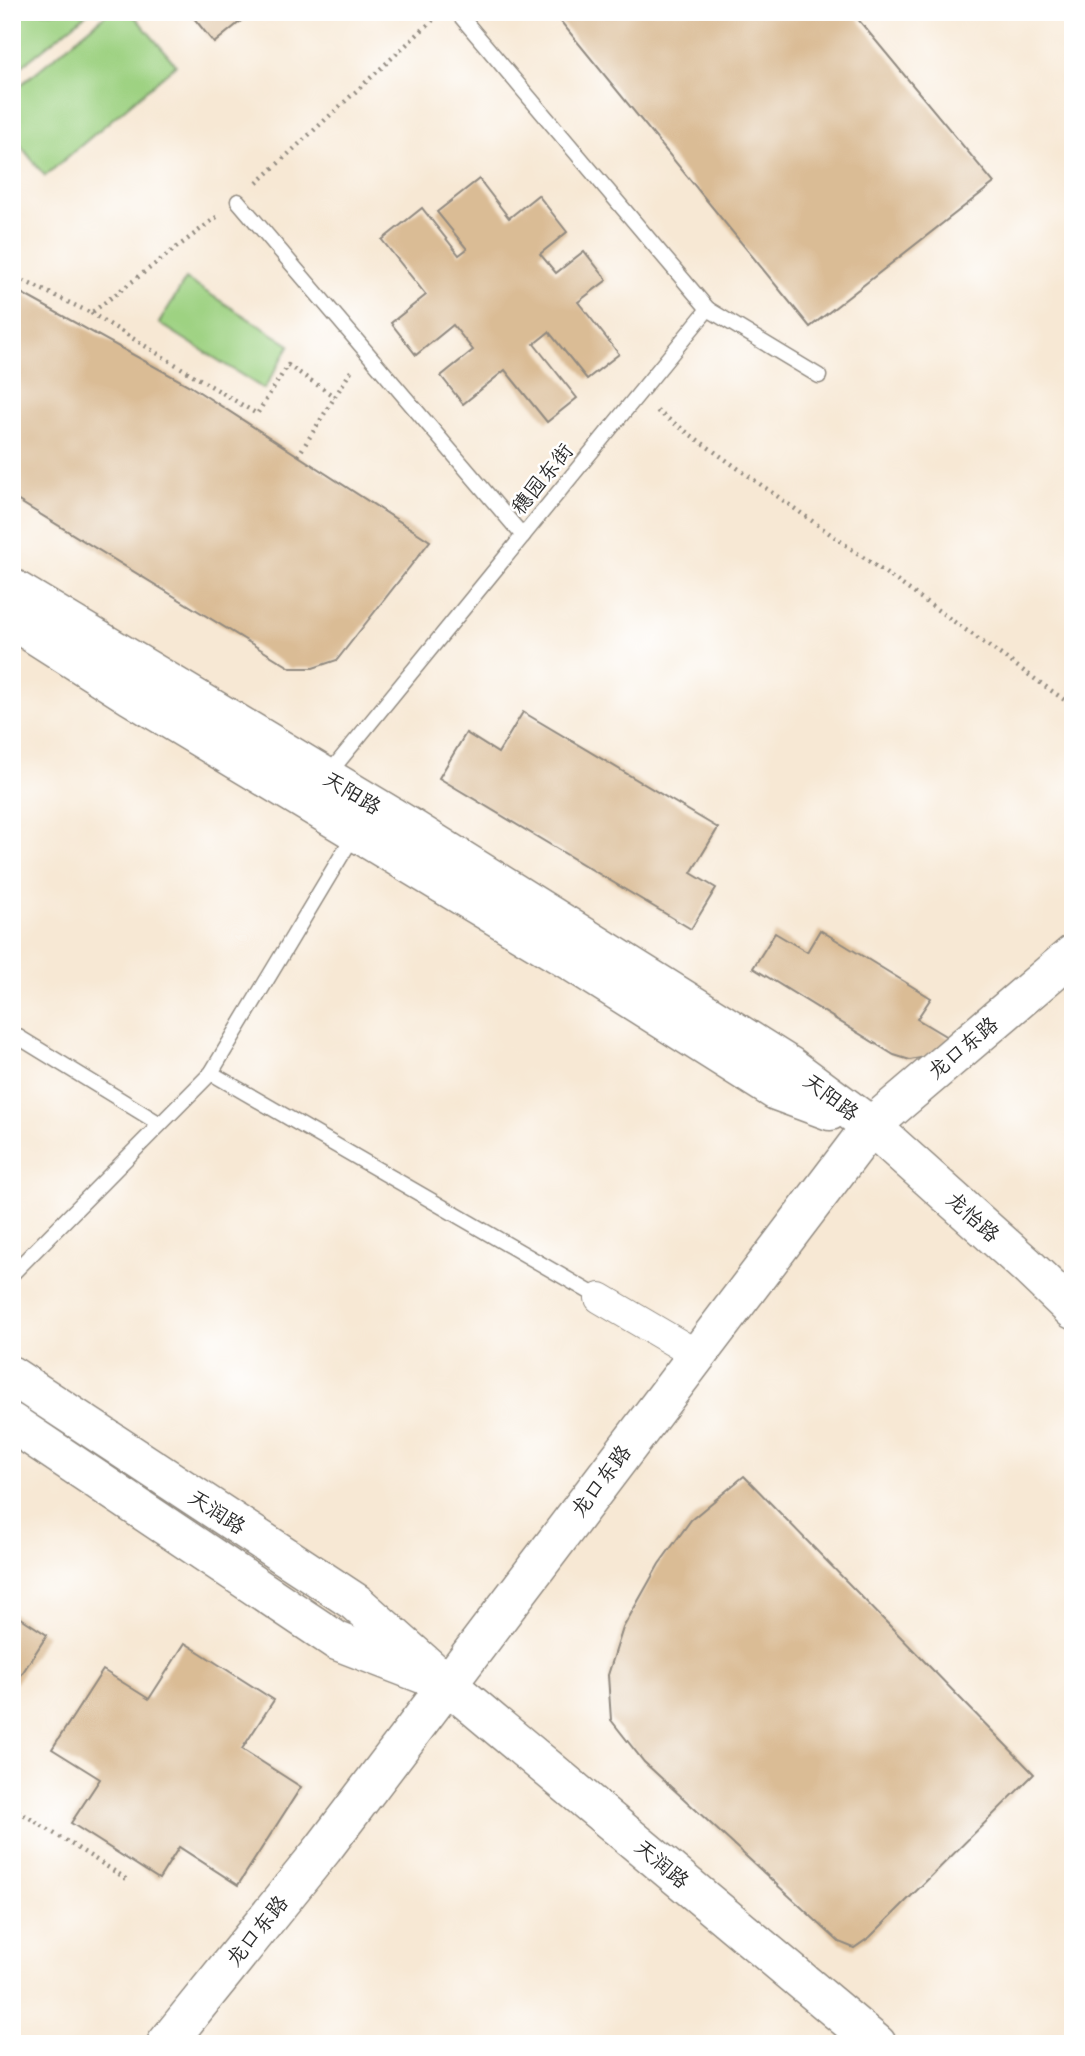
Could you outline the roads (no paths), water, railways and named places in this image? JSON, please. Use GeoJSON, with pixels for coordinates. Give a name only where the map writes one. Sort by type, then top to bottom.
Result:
{"type":"FeatureCollection","features":[{"type":"Feature","properties":{"kind":"street","name":"天阳路"},"geometry":{"type":"LineString","coordinates":[[12,588],[645,973],[779,1059],[871,1126]]}},
{"type":"Feature","properties":{"kind":"street","name":"天阳路"},"geometry":{"type":"LineString","coordinates":[[12,620],[131,696],[575,964],[776,1091],[871,1126]]}},
{"type":"Feature","properties":{"kind":"street","name":"龙口东路"},"geometry":{"type":"LineString","coordinates":[[166,2044],[323,1849],[871,1126],[1073,954]]}},
{"type":"Feature","properties":{"kind":"street","name":"龙怡路"},"geometry":{"type":"LineString","coordinates":[[871,1126],[1073,1310]]}},
{"type":"Feature","properties":{"kind":"street"},"geometry":{"type":"LineString","coordinates":[[600,1298],[697,1355]]}},
{"type":"Feature","properties":{"kind":"street","name":"天润路"},"geometry":{"type":"LineString","coordinates":[[12,1376],[355,1602],[860,2038]]}},
{"type":"Feature","properties":{"kind":"street","name":"天润路"},"geometry":{"type":"LineString","coordinates":[[12,1423],[337,1641],[447,1684]]}},
{"type":"Feature","properties":{"kind":"lane"},"geometry":{"type":"LineString","coordinates":[[457,12],[708,309],[819,376]]}},
{"type":"Feature","properties":{"kind":"lane"},"geometry":{"type":"LineString","coordinates":[[238,201],[523,536]]}},
{"type":"Feature","properties":{"kind":"lane","name":"穗园东街"},"geometry":{"type":"LineString","coordinates":[[326,777],[708,309]]}},
{"type":"Feature","properties":{"kind":"lane"},"geometry":{"type":"LineString","coordinates":[[12,1274],[211,1073],[356,832]]}},
{"type":"Feature","properties":{"kind":"lane"},"geometry":{"type":"LineString","coordinates":[[12,1033],[160,1124]]}},
{"type":"Feature","properties":{"kind":"lane"},"geometry":{"type":"LineString","coordinates":[[211,1073],[600,1298]]}}]}
